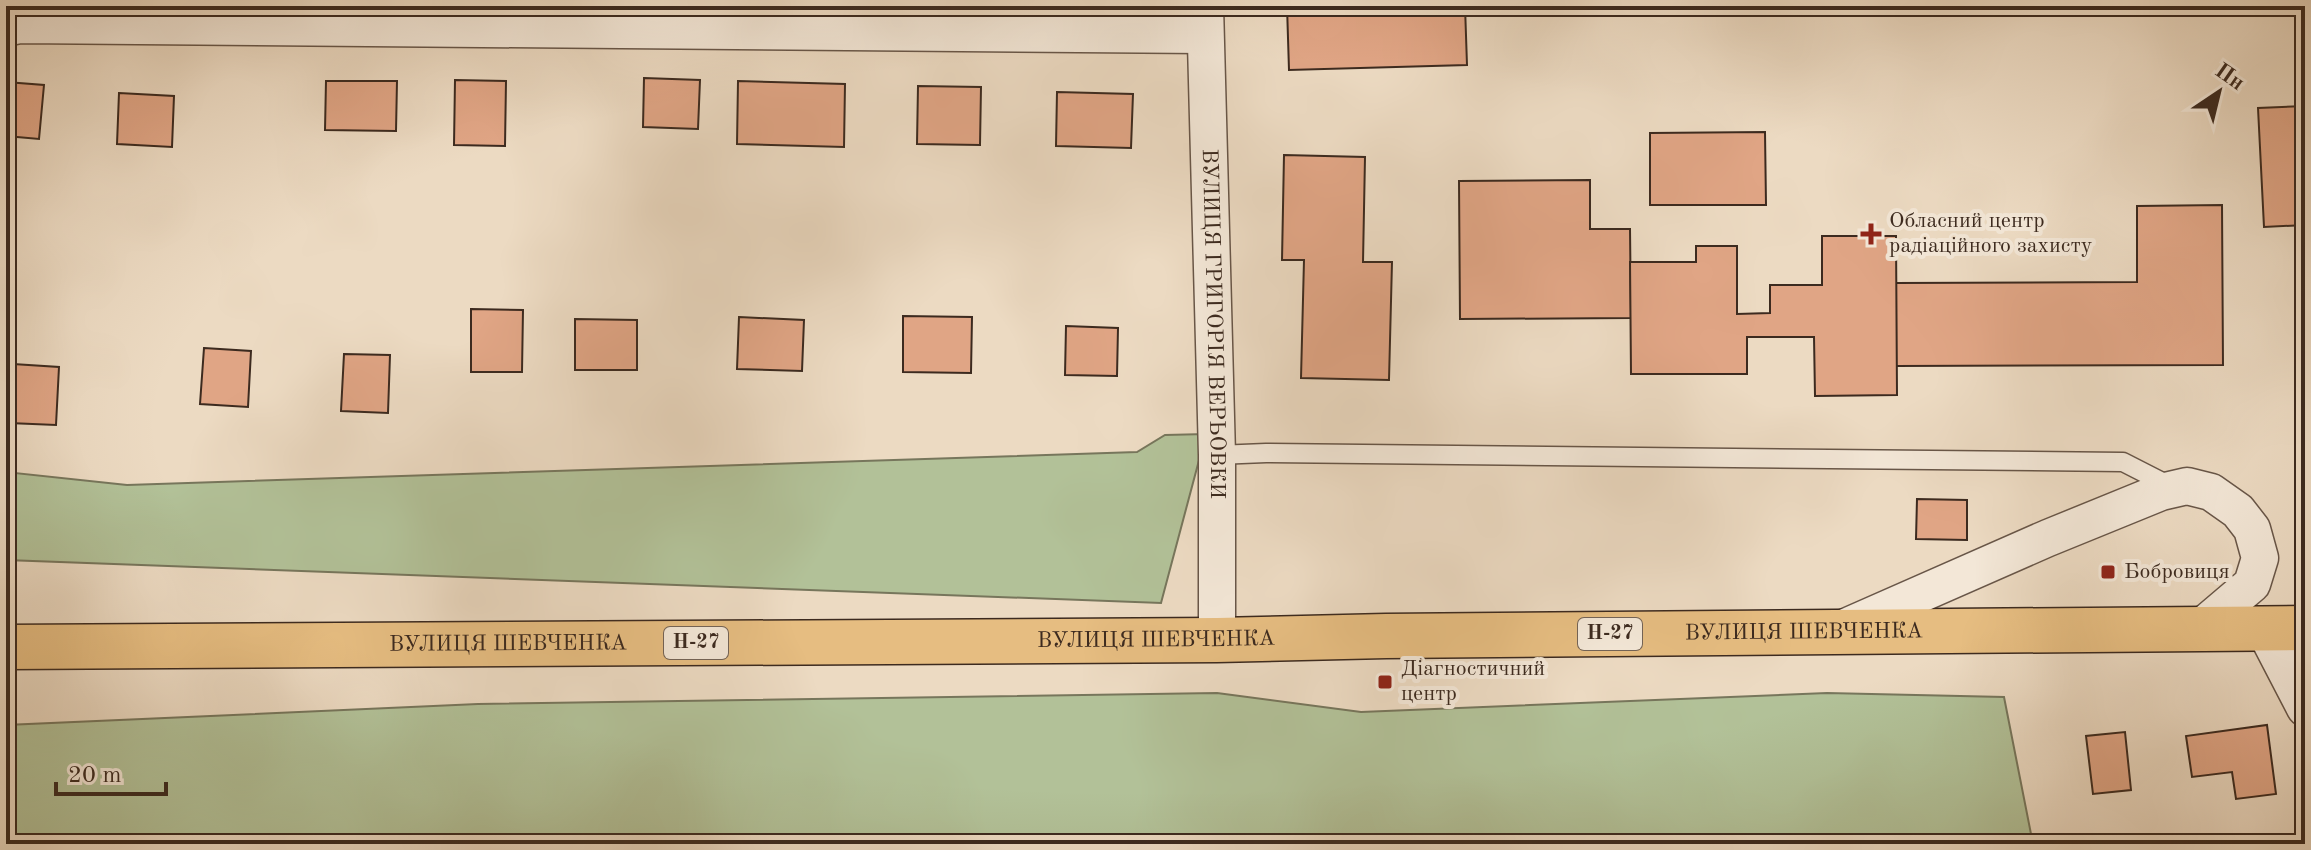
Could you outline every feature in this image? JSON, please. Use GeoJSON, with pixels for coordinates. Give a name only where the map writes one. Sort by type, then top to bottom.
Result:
{"type":"FeatureCollection","features":[{"type":"Feature","properties":{"kind":"main road","name":"ВУЛИЦЯ ШЕВЧЕНКА"},"geometry":{"type":"LineString","coordinates":[[6,647],[1217,640],[2285,628]]}},
{"type":"Feature","properties":{"kind":"street"},"geometry":{"type":"LineString","coordinates":[[6,28],[20,25],[1205,20]]}},
{"type":"Feature","properties":{"kind":"street","name":"ВУЛИЦЯ ГРИГОРІЯ ВЕРЬОВКИ"},"geometry":{"type":"LineString","coordinates":[[1205,20],[1217,455],[1217,640]]}},
{"type":"Feature","properties":{"kind":"street"},"geometry":{"type":"LineString","coordinates":[[1833,632],[2048,538],[2161,492],[2187,486],[2211,492],[2238,511],[2252,529],[2260,558],[2252,584],[2199,629]]}},
{"type":"Feature","properties":{"kind":"street"},"geometry":{"type":"LineString","coordinates":[[2285,628],[2305,708]]}},
{"type":"Feature","properties":{"kind":"lane"},"geometry":{"type":"LineString","coordinates":[[1217,455],[2123,462],[2175,489]]}},
{"type":"Feature","properties":{"kind":"green space"},"geometry":{"type":"Polygon","coordinates":[[[1206,434],[1161,603],[6,560],[6,472],[127,485],[1137,452],[1165,435],[1206,434]]]}},
{"type":"Feature","properties":{"kind":"green space"},"geometry":{"type":"Polygon","coordinates":[[[1217,693],[1361,712],[1827,693],[2004,697],[2033,844],[6,844],[6,725],[478,704],[1217,693]]]}},
{"type":"Feature","properties":{"kind":"building"},"geometry":{"type":"Polygon","coordinates":[[[1287,6],[1465,6],[1467,65],[1289,70],[1287,6]]]}},
{"type":"Feature","properties":{"kind":"building"},"geometry":{"type":"Polygon","coordinates":[[[644,78],[700,80],[698,129],[643,127],[644,78]]]}},
{"type":"Feature","properties":{"kind":"building"},"geometry":{"type":"Polygon","coordinates":[[[455,80],[506,81],[505,146],[454,145],[455,80]]]}},
{"type":"Feature","properties":{"kind":"building"},"geometry":{"type":"Polygon","coordinates":[[[326,81],[397,81],[396,131],[325,130],[326,81]]]}},
{"type":"Feature","properties":{"kind":"building"},"geometry":{"type":"Polygon","coordinates":[[[738,81],[845,84],[844,147],[737,144],[738,81]]]}},
{"type":"Feature","properties":{"kind":"building"},"geometry":{"type":"Polygon","coordinates":[[[6,82],[44,85],[39,139],[6,136],[6,82]]]}},
{"type":"Feature","properties":{"kind":"building"},"geometry":{"type":"Polygon","coordinates":[[[918,86],[981,87],[980,145],[917,144],[918,86]]]}},
{"type":"Feature","properties":{"kind":"building"},"geometry":{"type":"Polygon","coordinates":[[[1057,92],[1133,94],[1131,148],[1056,146],[1057,92]]]}},
{"type":"Feature","properties":{"kind":"building"},"geometry":{"type":"Polygon","coordinates":[[[119,93],[174,96],[172,147],[117,144],[119,93]]]}},
{"type":"Feature","properties":{"kind":"building"},"geometry":{"type":"Polygon","coordinates":[[[2305,106],[2305,225],[2264,227],[2258,108],[2305,106]]]}},
{"type":"Feature","properties":{"kind":"building"},"geometry":{"type":"Polygon","coordinates":[[[1765,132],[1766,205],[1650,205],[1650,133],[1765,132]]]}},
{"type":"Feature","properties":{"kind":"building"},"geometry":{"type":"Polygon","coordinates":[[[1284,155],[1365,157],[1363,262],[1392,262],[1389,380],[1301,378],[1304,260],[1282,260],[1284,155]]]}},
{"type":"Feature","properties":{"kind":"building"},"geometry":{"type":"Polygon","coordinates":[[[1590,180],[1590,229],[1630,229],[1631,318],[1460,319],[1459,181],[1590,180]]]}},
{"type":"Feature","properties":{"kind":"building"},"geometry":{"type":"Polygon","coordinates":[[[2222,205],[2223,365],[1896,366],[1896,283],[2137,282],[2137,206],[2222,205]]]}},
{"type":"Feature","properties":{"kind":"building"},"geometry":{"type":"Polygon","coordinates":[[[1822,236],[1896,236],[1897,395],[1815,396],[1814,337],[1747,337],[1747,374],[1631,374],[1630,262],[1696,262],[1696,246],[1737,246],[1737,314],[1770,313],[1770,285],[1822,285],[1822,236]]]}},
{"type":"Feature","properties":{"kind":"building"},"geometry":{"type":"Polygon","coordinates":[[[471,309],[523,310],[522,372],[471,372],[471,309]]]}},
{"type":"Feature","properties":{"kind":"building"},"geometry":{"type":"Polygon","coordinates":[[[903,316],[972,317],[971,373],[903,372],[903,316]]]}},
{"type":"Feature","properties":{"kind":"building"},"geometry":{"type":"Polygon","coordinates":[[[739,317],[804,320],[802,371],[737,369],[739,317]]]}},
{"type":"Feature","properties":{"kind":"building"},"geometry":{"type":"Polygon","coordinates":[[[575,319],[637,320],[637,370],[575,370],[575,319]]]}},
{"type":"Feature","properties":{"kind":"building"},"geometry":{"type":"Polygon","coordinates":[[[1066,326],[1118,328],[1117,376],[1065,375],[1066,326]]]}},
{"type":"Feature","properties":{"kind":"building"},"geometry":{"type":"Polygon","coordinates":[[[204,348],[251,351],[248,407],[200,404],[204,348]]]}},
{"type":"Feature","properties":{"kind":"building"},"geometry":{"type":"Polygon","coordinates":[[[344,354],[390,355],[388,413],[341,411],[344,354]]]}},
{"type":"Feature","properties":{"kind":"building"},"geometry":{"type":"Polygon","coordinates":[[[13,364],[59,367],[56,425],[9,423],[13,364]]]}},
{"type":"Feature","properties":{"kind":"building"},"geometry":{"type":"Polygon","coordinates":[[[1917,499],[1967,500],[1967,540],[1916,539],[1917,499]]]}},
{"type":"Feature","properties":{"kind":"building"},"geometry":{"type":"Polygon","coordinates":[[[2267,725],[2276,794],[2236,799],[2232,772],[2192,777],[2186,736],[2267,725]]]}},
{"type":"Feature","properties":{"kind":"building"},"geometry":{"type":"Polygon","coordinates":[[[2125,732],[2131,790],[2093,794],[2086,736],[2125,732]]]}},
{"type":"Feature","properties":{"kind":"place","name":"Обласний центр радіаційного захисту"},"geometry":{"type":"Point","coordinates":[1871,234]}},
{"type":"Feature","properties":{"kind":"place","name":"Бобровиця"},"geometry":{"type":"Point","coordinates":[2108,572]}},
{"type":"Feature","properties":{"kind":"place","name":"Діагностичний центр"},"geometry":{"type":"Point","coordinates":[1385,682]}}]}
